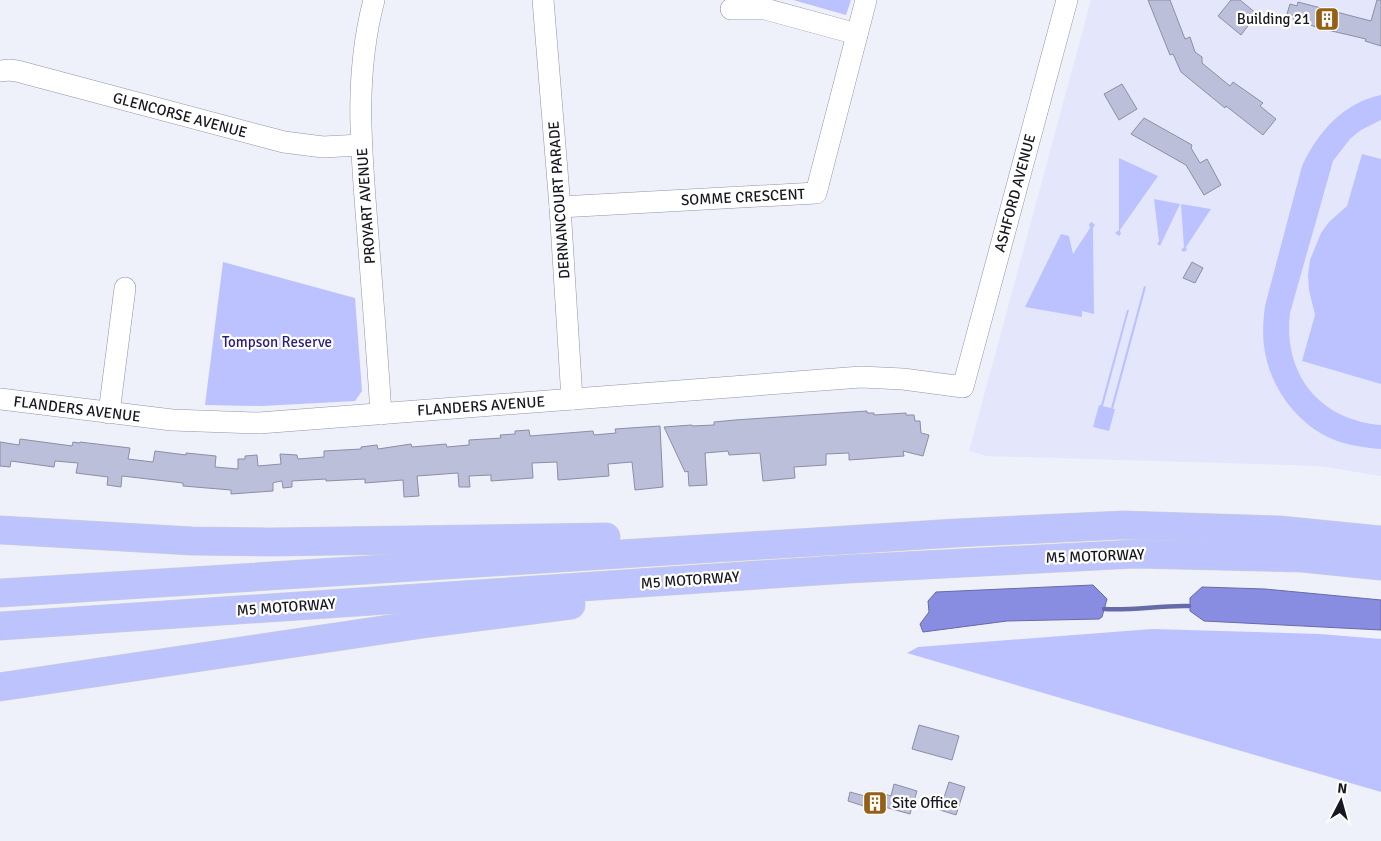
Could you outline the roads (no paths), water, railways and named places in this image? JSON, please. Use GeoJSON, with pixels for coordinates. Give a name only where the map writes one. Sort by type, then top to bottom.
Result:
{"type":"FeatureCollection","features":[{"type":"Feature","properties":{"kind":"highway","name":"M5 MOTORWAY"},"geometry":{"type":"LineString","coordinates":[[0,593],[956,532],[1123,526],[1279,530],[1381,540]]}},
{"type":"Feature","properties":{"kind":"highway"},"geometry":{"type":"LineString","coordinates":[[0,530],[192,541],[271,542],[956,532]]}},
{"type":"Feature","properties":{"kind":"highway","name":"M5 MOTORWAY"},"geometry":{"type":"LineString","coordinates":[[0,626],[848,569],[1135,554],[1302,558],[1381,566]]}},
{"type":"Feature","properties":{"kind":"highway"},"geometry":{"type":"LineString","coordinates":[[0,687],[480,616],[848,569]]}},
{"type":"Feature","properties":{"kind":"street","name":"PROYART AVENUE"},"geometry":{"type":"LineString","coordinates":[[374,0],[367,26],[360,86],[361,145],[381,414]]}},
{"type":"Feature","properties":{"kind":"street","name":"DERNANCOURT PARADE"},"geometry":{"type":"LineString","coordinates":[[543,0],[560,207],[572,399]]}},
{"type":"Feature","properties":{"kind":"street","name":"SOMME CRESCENT"},"geometry":{"type":"LineString","coordinates":[[560,207],[816,193],[866,0]]}},
{"type":"Feature","properties":{"kind":"street","name":"ASHFORD AVENUE"},"geometry":{"type":"LineString","coordinates":[[962,387],[1066,0]]}},
{"type":"Feature","properties":{"kind":"street"},"geometry":{"type":"LineString","coordinates":[[730,9],[765,9],[857,34]]}},
{"type":"Feature","properties":{"kind":"street","name":"GLENCORSE AVENUE"},"geometry":{"type":"LineString","coordinates":[[0,71],[17,71],[284,142],[322,147],[361,145]]}},
{"type":"Feature","properties":{"kind":"street"},"geometry":{"type":"LineString","coordinates":[[109,413],[125,288]]}},
{"type":"Feature","properties":{"kind":"street","name":"FLANDERS AVENUE"},"geometry":{"type":"LineString","coordinates":[[0,399],[172,420],[230,423],[296,421],[861,378],[904,379],[962,387]]}},
{"type":"Feature","properties":{"kind":"waterway"},"geometry":{"type":"LineString","coordinates":[[1104,609],[1189,606]]}},
{"type":"Feature","properties":{"kind":"place","name":"Building 21"},"geometry":{"type":"Point","coordinates":[1327,19]}},
{"type":"Feature","properties":{"kind":"place","name":"Site Office"},"geometry":{"type":"Point","coordinates":[875,803]}},
{"type":"Feature","properties":{"kind":"park label","name":"Tompson Reserve"},"geometry":{"type":"Point","coordinates":[277,342]}}]}
